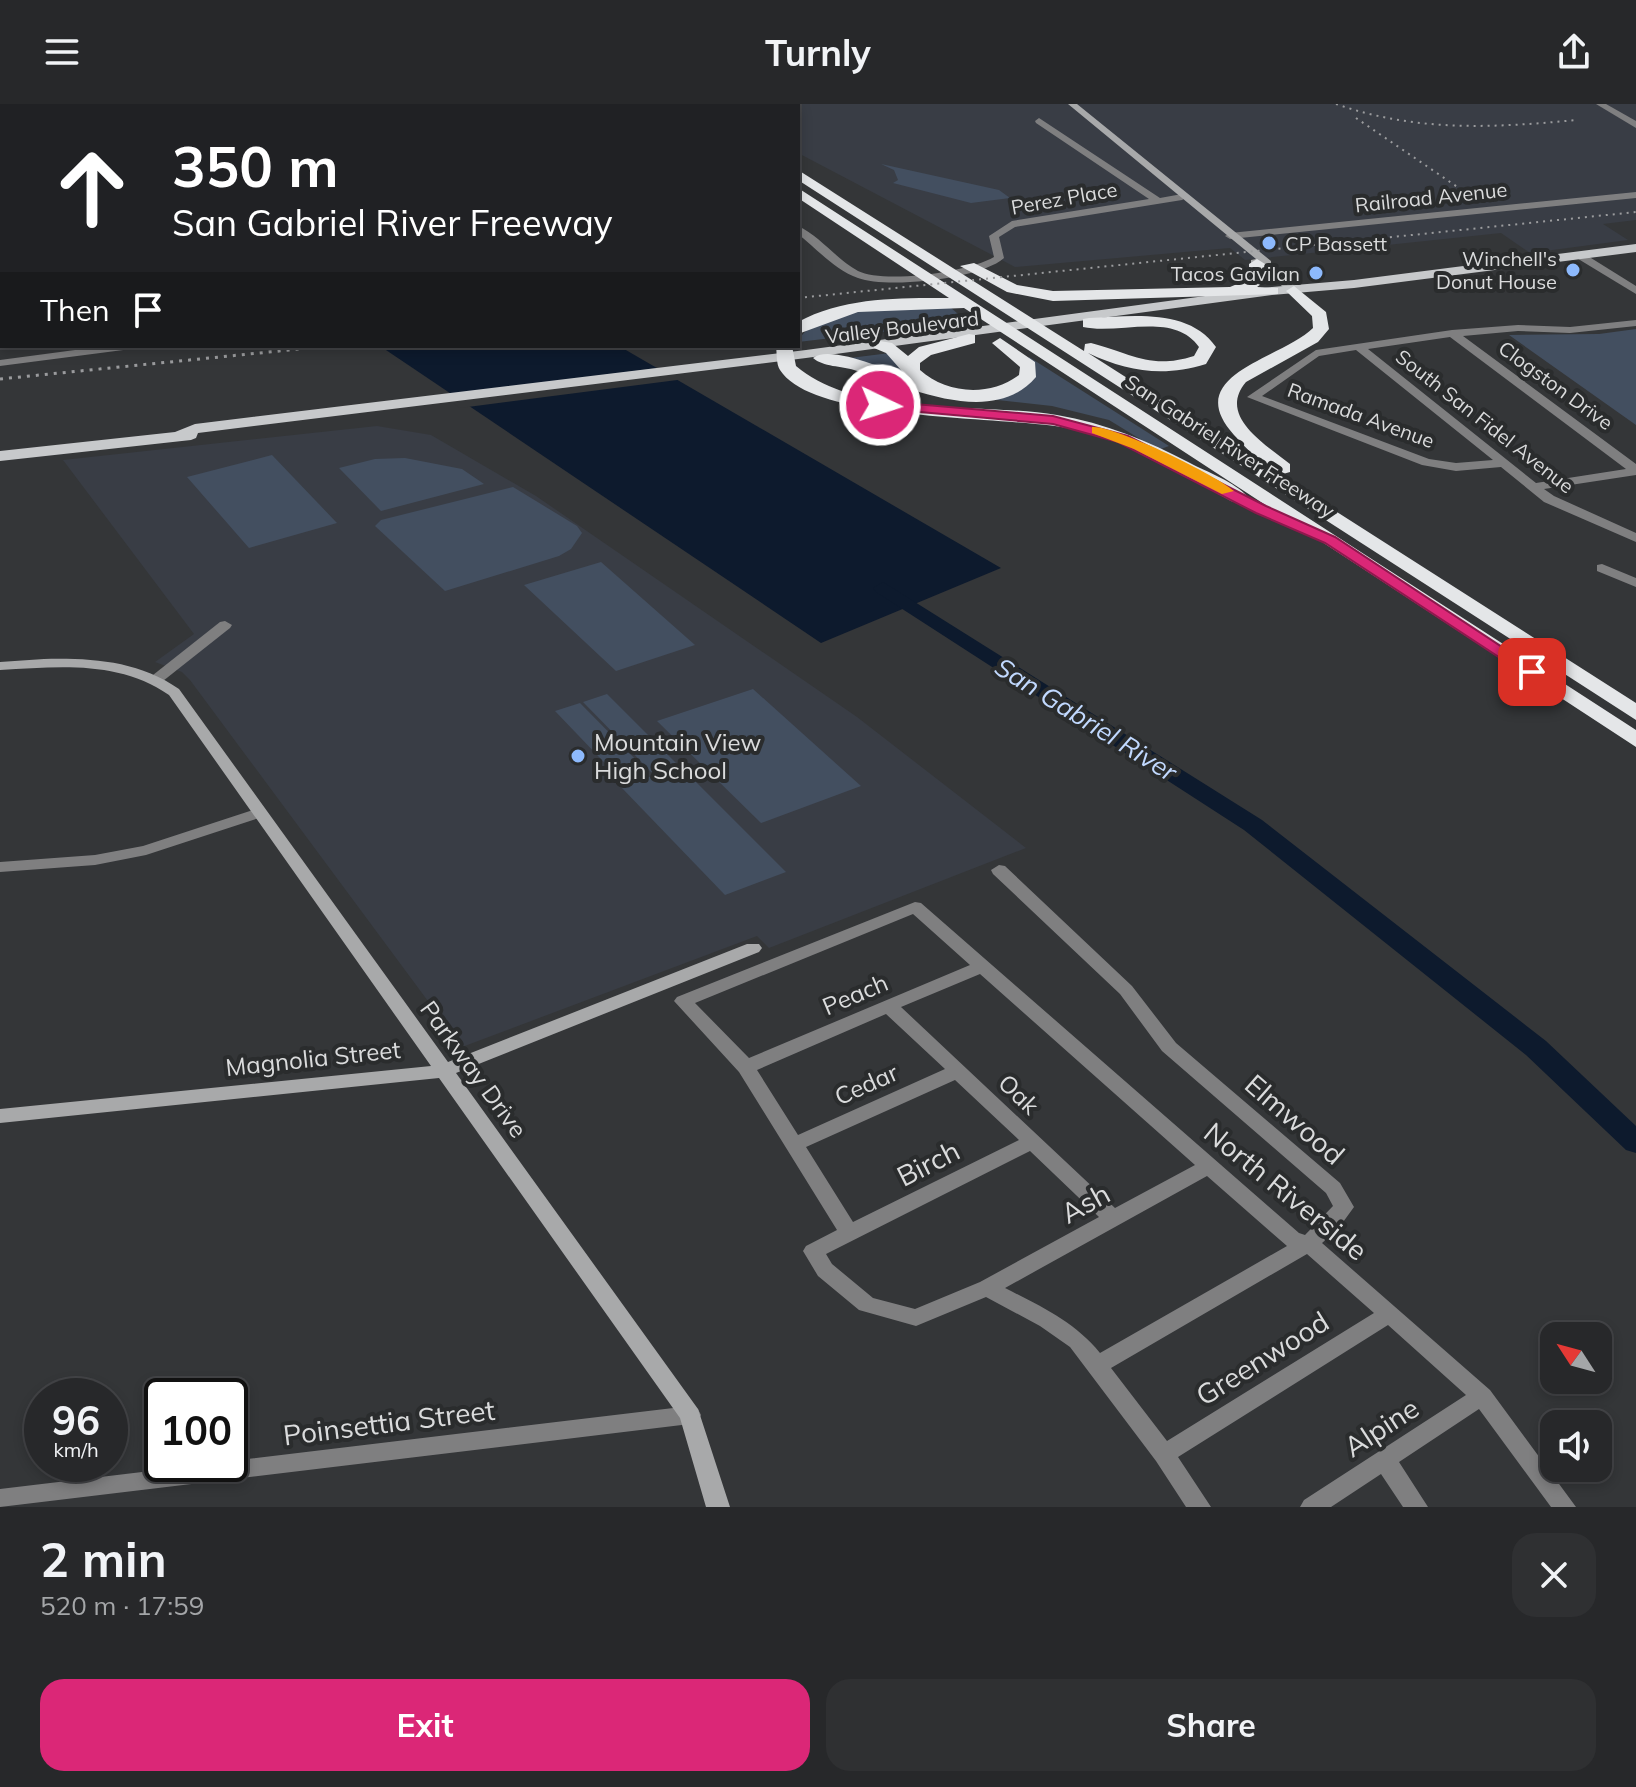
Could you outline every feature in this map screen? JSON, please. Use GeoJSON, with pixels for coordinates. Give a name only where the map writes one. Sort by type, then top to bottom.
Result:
{"type":"FeatureCollection","features":[{"type":"Feature","properties":{"kind":"highway","name":"San Gabriel River Freeway"},"geometry":{"type":"LineString","coordinates":[[800,175],[837,198],[923,264],[931,281],[1048,341],[1359,535],[1384,563],[1636,740]]}},
{"type":"Feature","properties":{"kind":"highway"},"geometry":{"type":"LineString","coordinates":[[800,183],[1048,341],[1636,728]]}},
{"type":"Feature","properties":{"kind":"highway","name":"San Gabriel River Freeway"},"geometry":{"type":"LineString","coordinates":[[800,193],[1009,310],[1048,341],[1330,540],[1384,563],[1636,713]]}},
{"type":"Feature","properties":{"kind":"highway"},"geometry":{"type":"LineString","coordinates":[[837,198],[996,282],[1031,294],[1063,297],[1237,289],[1272,291]]}},
{"type":"Feature","properties":{"kind":"highway"},"geometry":{"type":"LineString","coordinates":[[1237,289],[1257,281],[1261,265]]}},
{"type":"Feature","properties":{"kind":"highway"},"geometry":{"type":"LineString","coordinates":[[886,346],[924,383],[943,390],[970,394],[1006,390],[1023,381],[1029,373],[1023,360],[937,295],[931,281]]}},
{"type":"Feature","properties":{"kind":"highway"},"geometry":{"type":"LineString","coordinates":[[800,328],[827,315],[872,306],[1086,301],[1217,290]]}},
{"type":"Feature","properties":{"kind":"highway"},"geometry":{"type":"LineString","coordinates":[[1294,291],[1320,315],[1321,329],[1312,338],[1242,374],[1227,393],[1226,410],[1232,424],[1247,442],[1344,512],[1359,535]]}},
{"type":"Feature","properties":{"kind":"highway"},"geometry":{"type":"LineString","coordinates":[[1048,341],[1149,368],[1192,363],[1208,350],[1206,341],[1198,334],[1172,325],[1089,323]]}},
{"type":"Feature","properties":{"kind":"highway"},"geometry":{"type":"LineString","coordinates":[[911,371],[912,361],[925,351],[969,339]]}},
{"type":"Feature","properties":{"kind":"highway"},"geometry":{"type":"LineString","coordinates":[[784,348],[783,361],[791,373],[833,396],[880,405],[1072,423],[1123,439],[1176,463]]}},
{"type":"Feature","properties":{"kind":"highway"},"geometry":{"type":"LineString","coordinates":[[813,357],[862,365],[925,392],[1077,414],[1111,427],[1261,509],[1330,540]]}},
{"type":"Feature","properties":{"kind":"highway"},"geometry":{"type":"LineString","coordinates":[[1384,563],[1636,722]]}},
{"type":"Feature","properties":{"kind":"main road","name":"Valley Boulevard"},"geometry":{"type":"LineString","coordinates":[[886,346],[969,339],[1294,291],[1636,248]]}},
{"type":"Feature","properties":{"kind":"main road","name":"Valley Boulevard"},"geometry":{"type":"LineString","coordinates":[[0,456],[181,434],[196,436],[813,357],[1272,291],[1294,291]]}},
{"type":"Feature","properties":{"kind":"street"},"geometry":{"type":"LineString","coordinates":[[1072,104],[1230,236],[1232,243],[1294,291]]}},
{"type":"Feature","properties":{"kind":"street"},"geometry":{"type":"LineString","coordinates":[[1600,104],[1636,125]]}},
{"type":"Feature","properties":{"kind":"street"},"geometry":{"type":"LineString","coordinates":[[1039,121],[1158,201]]}},
{"type":"Feature","properties":{"kind":"street","name":"Railroad Avenue"},"geometry":{"type":"LineString","coordinates":[[1230,236],[1636,195]]}},
{"type":"Feature","properties":{"kind":"street","name":"Perez Place"},"geometry":{"type":"LineString","coordinates":[[800,230],[868,278],[987,267],[999,258],[993,240],[995,233],[1012,224],[1182,197]]}},
{"type":"Feature","properties":{"kind":"street"},"geometry":{"type":"LineString","coordinates":[[1579,255],[1636,291]]}},
{"type":"Feature","properties":{"kind":"street"},"geometry":{"type":"LineString","coordinates":[[1359,347],[1452,333],[1518,328],[1570,330],[1636,323]]}},
{"type":"Feature","properties":{"kind":"street","name":"Clogston Drive"},"geometry":{"type":"LineString","coordinates":[[1452,333],[1636,470]]}},
{"type":"Feature","properties":{"kind":"street","name":"Ramada Avenue"},"geometry":{"type":"LineString","coordinates":[[1359,347],[1316,353],[1253,397],[1426,462],[1456,467],[1503,463]]}},
{"type":"Feature","properties":{"kind":"street","name":"South San Fidel Avenue"},"geometry":{"type":"LineString","coordinates":[[1359,347],[1532,487],[1562,507],[1635,538]]}},
{"type":"Feature","properties":{"kind":"street"},"geometry":{"type":"LineString","coordinates":[[0,363],[116,348]]}},
{"type":"Feature","properties":{"kind":"street","name":"Clogston Drive"},"geometry":{"type":"LineString","coordinates":[[1532,487],[1636,470]]}},
{"type":"Feature","properties":{"kind":"street"},"geometry":{"type":"LineString","coordinates":[[1602,568],[1636,583]]}},
{"type":"Feature","properties":{"kind":"street"},"geometry":{"type":"LineString","coordinates":[[0,666],[74,664],[158,678],[225,625]]}},
{"type":"Feature","properties":{"kind":"street","name":"Parkway Drive"},"geometry":{"type":"LineString","coordinates":[[158,678],[174,692],[690,1415],[718,1507]]}},
{"type":"Feature","properties":{"kind":"street"},"geometry":{"type":"LineString","coordinates":[[0,867],[95,860],[146,850],[259,813]]}},
{"type":"Feature","properties":{"kind":"street","name":"Elmwood"},"geometry":{"type":"LineString","coordinates":[[999,870],[1126,990],[1169,1047],[1333,1188],[1344,1207],[1331,1224],[1309,1243],[1098,1365]]}},
{"type":"Feature","properties":{"kind":"street","name":"North Riverside"},"geometry":{"type":"LineString","coordinates":[[746,1067],[683,1001],[915,907],[1293,1240],[1309,1243],[1482,1396],[1564,1507]]}},
{"type":"Feature","properties":{"kind":"street","name":"Magnolia Street"},"geometry":{"type":"LineString","coordinates":[[0,1116],[444,1071],[753,948]]}},
{"type":"Feature","properties":{"kind":"street","name":"Peach"},"geometry":{"type":"LineString","coordinates":[[746,1067],[982,966]]}},
{"type":"Feature","properties":{"kind":"street","name":"Oak"},"geometry":{"type":"LineString","coordinates":[[889,1006],[1114,1219]]}},
{"type":"Feature","properties":{"kind":"street"},"geometry":{"type":"LineString","coordinates":[[746,1067],[849,1233]]}},
{"type":"Feature","properties":{"kind":"street","name":"Cedar"},"geometry":{"type":"LineString","coordinates":[[795,1144],[958,1071]]}},
{"type":"Feature","properties":{"kind":"street","name":"Birch"},"geometry":{"type":"LineString","coordinates":[[987,1288],[916,1318],[866,1304],[825,1270],[813,1251],[1032,1142]]}},
{"type":"Feature","properties":{"kind":"street","name":"Ash"},"geometry":{"type":"LineString","coordinates":[[987,1288],[1209,1166]]}},
{"type":"Feature","properties":{"kind":"street"},"geometry":{"type":"LineString","coordinates":[[987,1288],[1048,1320],[1078,1341],[1164,1454],[1199,1507]]}},
{"type":"Feature","properties":{"kind":"street","name":"Greenwood"},"geometry":{"type":"LineString","coordinates":[[1164,1454],[1390,1313]]}},
{"type":"Feature","properties":{"kind":"street","name":"Alpine"},"geometry":{"type":"LineString","coordinates":[[1312,1507],[1482,1396]]}},
{"type":"Feature","properties":{"kind":"street","name":"Poinsettia Street"},"geometry":{"type":"LineString","coordinates":[[0,1499],[690,1415]]}},
{"type":"Feature","properties":{"kind":"street"},"geometry":{"type":"LineString","coordinates":[[1385,1460],[1416,1507]]}},
{"type":"Feature","properties":{"kind":"shaded area"},"geometry":{"type":"Polygon","coordinates":[[[800,104],[1636,104],[1636,220],[1603,224],[1628,240],[1530,253],[1501,233],[1245,260],[1230,248],[1015,267],[800,154],[800,104]]]}},
{"type":"Feature","properties":{"kind":"shaded area"},"geometry":{"type":"Polygon","coordinates":[[[881,164],[999,190],[1010,198],[971,203],[893,183],[898,180],[894,170],[881,164]]]}},
{"type":"Feature","properties":{"kind":"shaded area"},"geometry":{"type":"Polygon","coordinates":[[[949,306],[967,322],[800,342],[808,329],[824,320],[843,314],[889,308],[949,306]]]}},
{"type":"Feature","properties":{"kind":"shaded area"},"geometry":{"type":"Polygon","coordinates":[[[1636,329],[1636,425],[1509,335],[1599,334],[1636,329]]]}},
{"type":"Feature","properties":{"kind":"shaded area"},"geometry":{"type":"Polygon","coordinates":[[[383,348],[622,348],[1001,568],[821,643],[383,348]]]}},
{"type":"Feature","properties":{"kind":"shaded area"},"geometry":{"type":"Polygon","coordinates":[[[890,353],[911,379],[850,358],[890,353]]]}},
{"type":"Feature","properties":{"kind":"shaded area"},"geometry":{"type":"Polygon","coordinates":[[[1029,357],[1169,446],[1158,450],[1109,420],[1052,406],[961,396],[914,380],[960,394],[1022,386],[1029,357]]]}},
{"type":"Feature","properties":{"kind":"shaded area","name":"Mountain View High School"},"geometry":{"type":"Polygon","coordinates":[[[377,426],[431,435],[536,496],[857,717],[1026,848],[769,948],[757,936],[462,1047],[190,680],[182,672],[155,662],[194,634],[63,460],[377,426]]]}},
{"type":"Feature","properties":{"kind":"shaded area"},"geometry":{"type":"Polygon","coordinates":[[[272,455],[337,523],[249,548],[187,477],[272,455]]]}},
{"type":"Feature","properties":{"kind":"shaded area"},"geometry":{"type":"Polygon","coordinates":[[[405,458],[462,469],[484,484],[381,511],[339,468],[375,459],[405,458]]]}},
{"type":"Feature","properties":{"kind":"shaded area"},"geometry":{"type":"Polygon","coordinates":[[[513,487],[577,526],[582,533],[571,549],[559,556],[445,591],[375,526],[381,520],[513,487]]]}},
{"type":"Feature","properties":{"kind":"shaded area"},"geometry":{"type":"Polygon","coordinates":[[[601,562],[695,645],[616,671],[524,585],[601,562]]]}},
{"type":"Feature","properties":{"kind":"shaded area"},"geometry":{"type":"Polygon","coordinates":[[[753,689],[861,786],[761,823],[657,721],[753,689]]]}},
{"type":"Feature","properties":{"kind":"shaded area"},"geometry":{"type":"Polygon","coordinates":[[[607,694],[652,739],[627,747],[583,702],[607,694]]]}},
{"type":"Feature","properties":{"kind":"shaded area"},"geometry":{"type":"Polygon","coordinates":[[[580,703],[648,772],[622,781],[555,711],[580,703]]]}},
{"type":"Feature","properties":{"kind":"shaded area"},"geometry":{"type":"Polygon","coordinates":[[[653,740],[676,763],[651,772],[628,748],[653,740]]]}},
{"type":"Feature","properties":{"kind":"shaded area"},"geometry":{"type":"Polygon","coordinates":[[[680,766],[786,872],[725,895],[621,787],[680,766]]]}},
{"type":"Feature","properties":{"kind":"pier"},"geometry":{"type":"Polygon","coordinates":[[[665,367],[685,379],[460,408],[443,396],[665,367]]]}},
{"type":"Feature","properties":{"kind":"waterway","name":"San Gabriel River"},"geometry":{"type":"LineString","coordinates":[[883,588],[1253,825],[1536,1048],[1636,1143]]}},
{"type":"Feature","properties":{"kind":"railway"},"geometry":{"type":"LineString","coordinates":[[1336,104],[1396,119],[1455,126],[1576,120]]}},
{"type":"Feature","properties":{"kind":"railway"},"geometry":{"type":"LineString","coordinates":[[1356,118],[1478,201]]}},
{"type":"Feature","properties":{"kind":"railway"},"geometry":{"type":"LineString","coordinates":[[800,298],[1636,212]]}},
{"type":"Feature","properties":{"kind":"railway"},"geometry":{"type":"LineString","coordinates":[[0,379],[309,348]]}},
{"type":"Feature","properties":{"kind":"slow traffic"},"geometry":{"type":"LineString","coordinates":[[1097,430],[1176,463],[1227,491]]}},
{"type":"Feature","properties":{"kind":"place","name":"CP Bassett"},"geometry":{"type":"Point","coordinates":[1269,243]}},
{"type":"Feature","properties":{"kind":"place","name":"Winchell's Donut House"},"geometry":{"type":"Point","coordinates":[1573,270]}},
{"type":"Feature","properties":{"kind":"place","name":"Tacos Gavilan"},"geometry":{"type":"Point","coordinates":[1316,273]}},
{"type":"Feature","properties":{"kind":"place","name":"Mountain View High School"},"geometry":{"type":"Point","coordinates":[578,756]}},
{"type":"Feature","properties":{"kind":"route"},"geometry":{"type":"LineString","coordinates":[[880,405],[1053,420],[1123,439],[1330,540],[1532,672]]}}]}
